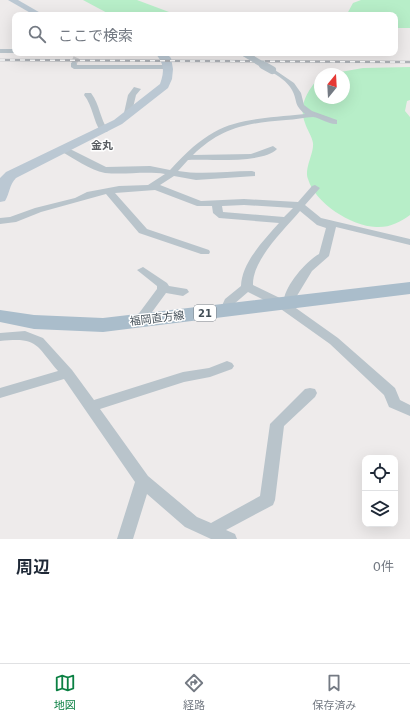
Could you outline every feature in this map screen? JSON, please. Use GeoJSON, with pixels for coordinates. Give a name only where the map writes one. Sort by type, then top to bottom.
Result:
{"type":"FeatureCollection","features":[{"type":"Feature","properties":{"kind":"main road","name":"福岡直方線"},"geometry":{"type":"LineString","coordinates":[[0,316],[34,322],[77,325],[103,324],[410,288]]}},
{"type":"Feature","properties":{"kind":"street"},"geometry":{"type":"LineString","coordinates":[[12,0],[34,12]]}},
{"type":"Feature","properties":{"kind":"street"},"geometry":{"type":"LineString","coordinates":[[0,51],[12,51]]}},
{"type":"Feature","properties":{"kind":"street"},"geometry":{"type":"LineString","coordinates":[[0,198],[4,182],[11,175],[104,130],[130,114],[164,86],[168,78],[168,67],[166,58],[164,56]]}},
{"type":"Feature","properties":{"kind":"street"},"geometry":{"type":"LineString","coordinates":[[248,56],[289,80],[299,94],[300,106],[314,115],[334,122]]}},
{"type":"Feature","properties":{"kind":"street"},"geometry":{"type":"LineString","coordinates":[[74,63],[74,67],[168,67]]}},
{"type":"Feature","properties":{"kind":"street"},"geometry":{"type":"LineString","coordinates":[[130,114],[128,113],[132,95],[137,89]]}},
{"type":"Feature","properties":{"kind":"street"},"geometry":{"type":"LineString","coordinates":[[88,95],[95,102],[100,127],[104,130]]}},
{"type":"Feature","properties":{"kind":"street"},"geometry":{"type":"LineString","coordinates":[[151,187],[167,178],[194,148],[211,136],[234,124],[314,115]]}},
{"type":"Feature","properties":{"kind":"street"},"geometry":{"type":"LineString","coordinates":[[63,149],[96,167],[106,170],[150,169],[196,177],[226,174],[252,174]]}},
{"type":"Feature","properties":{"kind":"street"},"geometry":{"type":"LineString","coordinates":[[185,158],[210,156],[252,157],[273,149]]}},
{"type":"Feature","properties":{"kind":"street"},"geometry":{"type":"LineString","coordinates":[[0,221],[12,220],[38,210],[108,191],[151,187],[156,187],[200,204],[244,202],[299,205],[322,224],[331,228],[324,256],[317,258],[296,284],[286,303]]}},
{"type":"Feature","properties":{"kind":"street"},"geometry":{"type":"LineString","coordinates":[[247,287],[247,275],[266,244],[299,205],[316,188]]}},
{"type":"Feature","properties":{"kind":"street"},"geometry":{"type":"LineString","coordinates":[[108,191],[143,231],[205,252]]}},
{"type":"Feature","properties":{"kind":"street"},"geometry":{"type":"LineString","coordinates":[[217,203],[218,213],[222,216],[286,220]]}},
{"type":"Feature","properties":{"kind":"street"},"geometry":{"type":"LineString","coordinates":[[318,220],[410,242]]}},
{"type":"Feature","properties":{"kind":"street"},"geometry":{"type":"LineString","coordinates":[[143,270],[162,285],[163,289]]}},
{"type":"Feature","properties":{"kind":"street"},"geometry":{"type":"LineString","coordinates":[[247,287],[286,303],[334,341],[390,392],[394,404],[410,411]]}},
{"type":"Feature","properties":{"kind":"street"},"geometry":{"type":"LineString","coordinates":[[226,310],[229,302],[247,287]]}},
{"type":"Feature","properties":{"kind":"street"},"geometry":{"type":"LineString","coordinates":[[163,289],[183,292]]}},
{"type":"Feature","properties":{"kind":"street"},"geometry":{"type":"LineString","coordinates":[[140,320],[163,289]]}},
{"type":"Feature","properties":{"kind":"street"},"geometry":{"type":"LineString","coordinates":[[0,338],[22,335],[34,337],[68,373],[143,481],[191,522],[229,539]]}},
{"type":"Feature","properties":{"kind":"street"},"geometry":{"type":"LineString","coordinates":[[92,406],[183,377],[210,372],[227,366]]}},
{"type":"Feature","properties":{"kind":"street"},"geometry":{"type":"LineString","coordinates":[[0,393],[68,373]]}},
{"type":"Feature","properties":{"kind":"street"},"geometry":{"type":"LineString","coordinates":[[213,532],[220,525],[267,500],[277,424],[310,393]]}},
{"type":"Feature","properties":{"kind":"street"},"geometry":{"type":"LineString","coordinates":[[125,539],[143,481]]}},
{"type":"Feature","properties":{"kind":"green space"},"geometry":{"type":"Polygon","coordinates":[[[83,0],[137,0],[169,12],[105,12],[83,0]]]}},
{"type":"Feature","properties":{"kind":"green space"},"geometry":{"type":"Polygon","coordinates":[[[361,0],[410,0],[410,28],[398,28],[398,12],[348,12],[353,3],[361,0]]]}},
{"type":"Feature","properties":{"kind":"green space"},"geometry":{"type":"Polygon","coordinates":[[[410,67],[410,100],[407,101],[405,111],[410,117],[410,215],[385,227],[366,226],[345,218],[335,212],[318,196],[312,188],[307,175],[313,143],[303,116],[303,104],[305,98],[314,83],[314,104],[350,104],[350,70],[363,68],[410,67]]]}},
{"type":"Feature","properties":{"kind":"tunnel"},"geometry":{"type":"LineString","coordinates":[[74,63],[77,56]]}},
{"type":"Feature","properties":{"kind":"railway"},"geometry":{"type":"LineString","coordinates":[[0,60],[410,62]]}},
{"type":"Feature","properties":{"kind":"district","name":"金丸"},"geometry":{"type":"Point","coordinates":[102,145]}}]}
